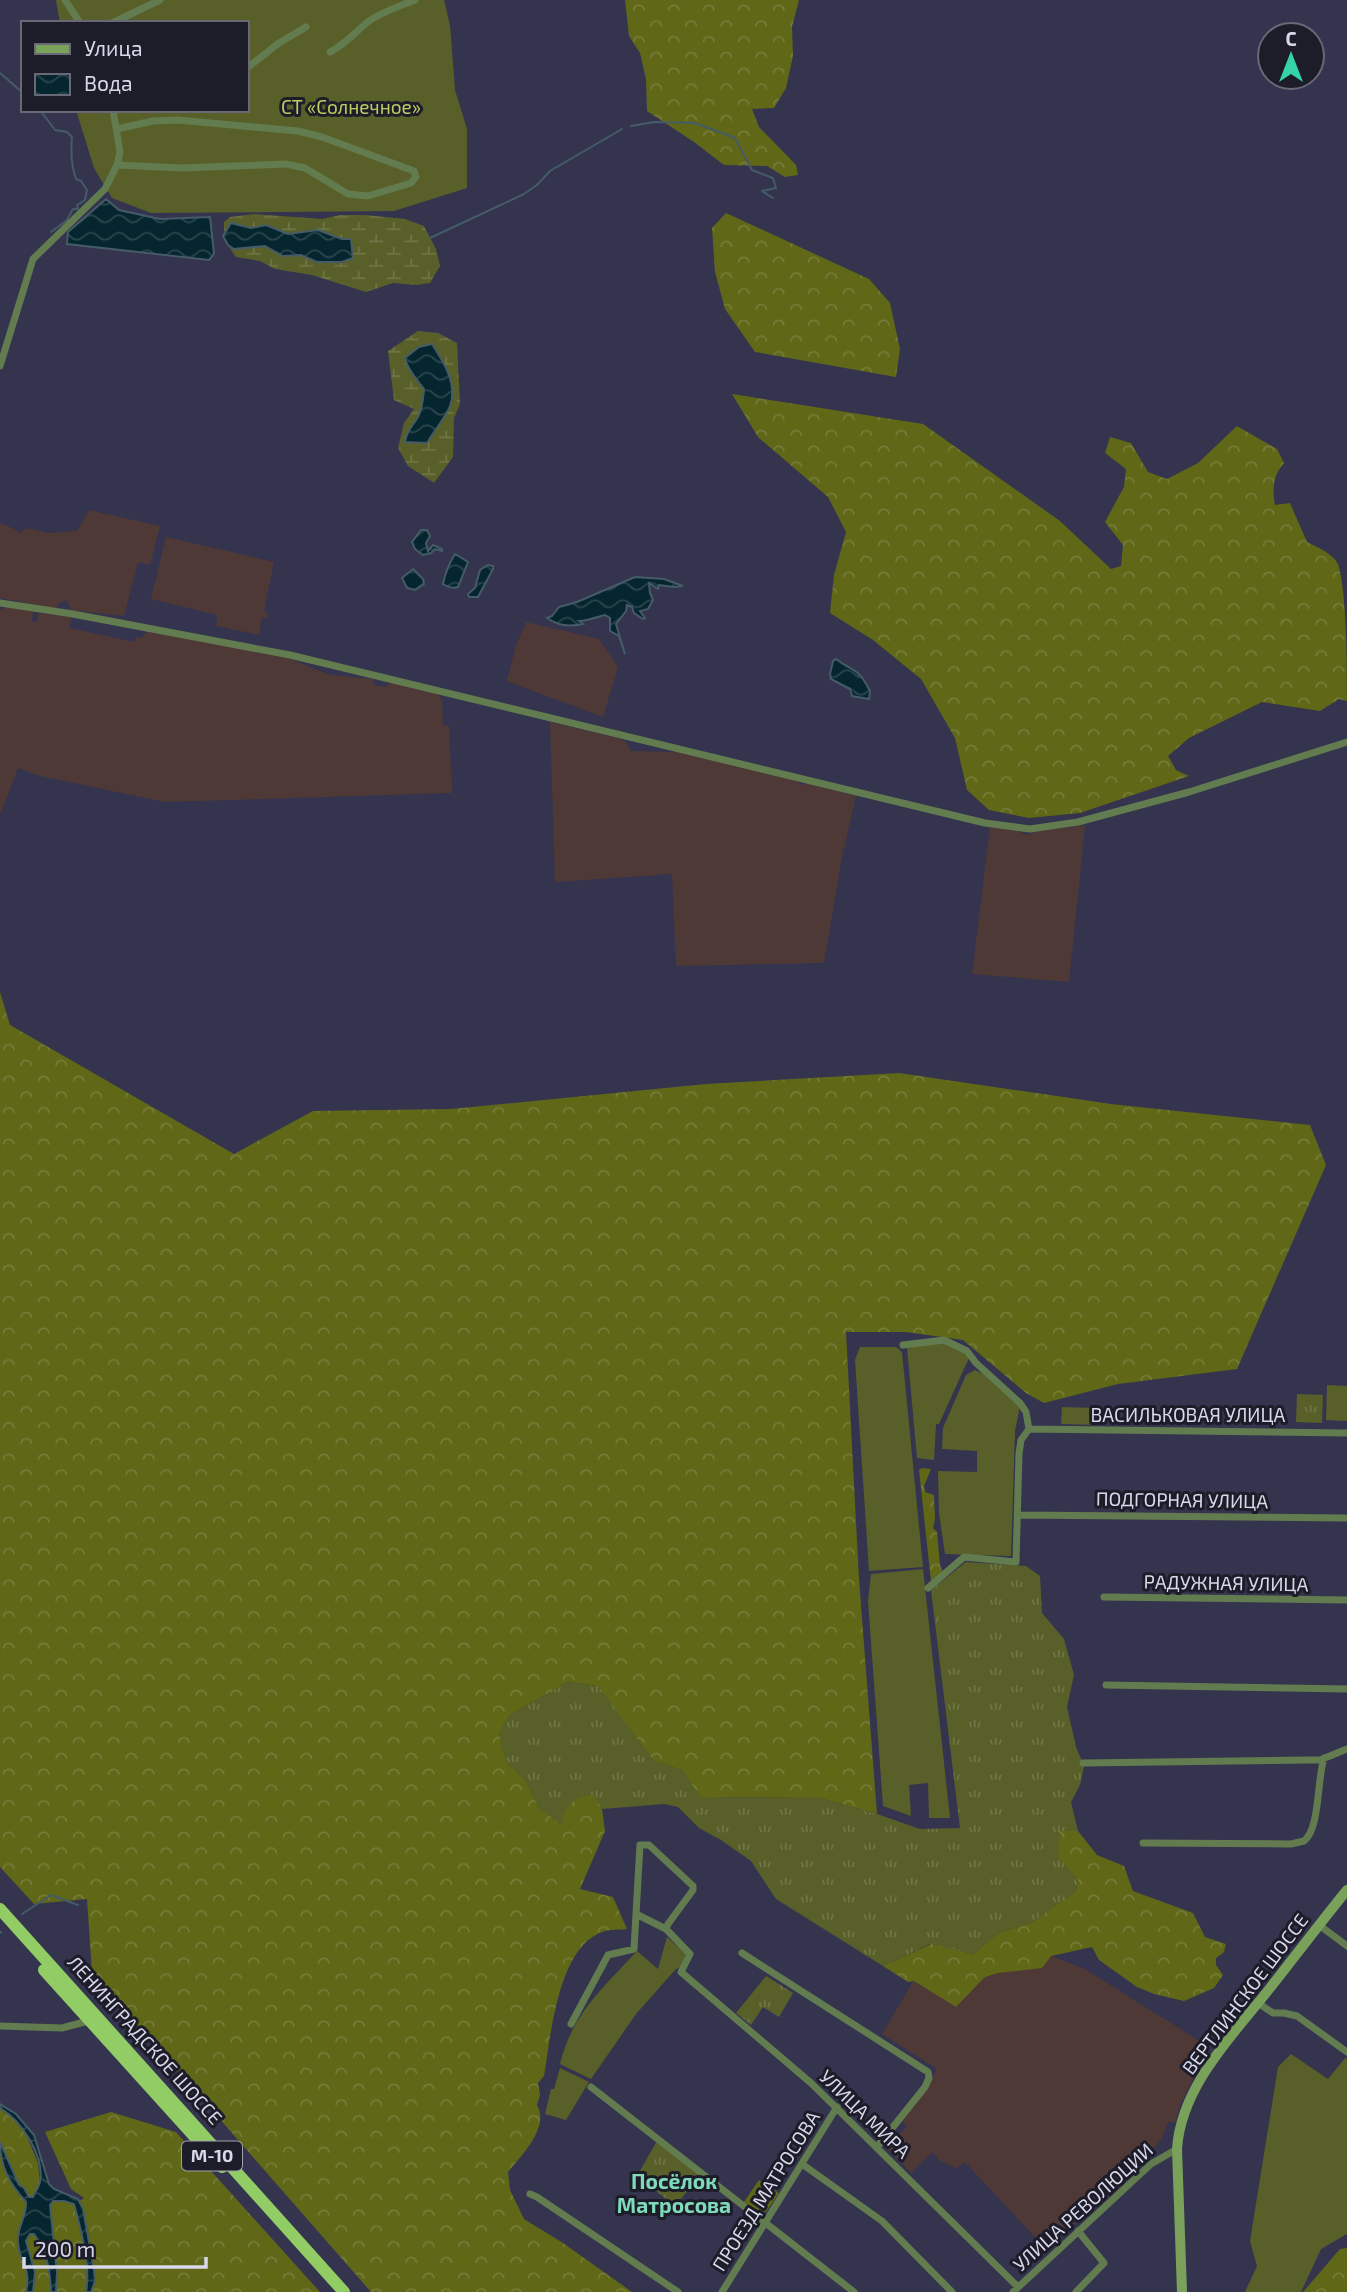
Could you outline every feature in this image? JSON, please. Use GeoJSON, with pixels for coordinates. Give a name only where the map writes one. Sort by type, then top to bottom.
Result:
{"type":"FeatureCollection","features":[{"type":"Feature","properties":{"kind":"highway","name":"ЛЕНИНГРАДСКОЕ ШОССЕ"},"geometry":{"type":"LineString","coordinates":[[0,1909],[334,2292]]}},
{"type":"Feature","properties":{"kind":"highway","name":"ЛЕНИНГРАДСКОЕ ШОССЕ"},"geometry":{"type":"LineString","coordinates":[[0,1920],[344,2292]]}},
{"type":"Feature","properties":{"kind":"main road","name":"ВЕРТЛИНСКОЕ ШОССЕ"},"geometry":{"type":"LineString","coordinates":[[1182,2292],[1177,2149],[1181,2122],[1193,2092],[1258,2003],[1347,1890]]}},
{"type":"Feature","properties":{"kind":"street"},"geometry":{"type":"LineString","coordinates":[[65,0],[79,21]]}},
{"type":"Feature","properties":{"kind":"street"},"geometry":{"type":"LineString","coordinates":[[116,21],[160,0]]}},
{"type":"Feature","properties":{"kind":"street"},"geometry":{"type":"LineString","coordinates":[[330,52],[340,47],[369,22],[387,11],[415,0]]}},
{"type":"Feature","properties":{"kind":"street"},"geometry":{"type":"LineString","coordinates":[[248,67],[279,43],[306,27]]}},
{"type":"Feature","properties":{"kind":"street"},"geometry":{"type":"LineString","coordinates":[[0,366],[33,259],[105,190],[117,165],[120,152],[113,112]]}},
{"type":"Feature","properties":{"kind":"street"},"geometry":{"type":"LineString","coordinates":[[117,129],[153,121],[178,120],[299,131],[414,171],[416,177],[411,183],[368,196],[348,194],[305,168],[286,164],[181,168],[117,165]]}},
{"type":"Feature","properties":{"kind":"street"},"geometry":{"type":"LineString","coordinates":[[0,603],[290,655],[985,823],[1030,829],[1107,816],[1347,741]]}},
{"type":"Feature","properties":{"kind":"street"},"geometry":{"type":"LineString","coordinates":[[903,1345],[944,1340],[968,1351],[976,1363],[1020,1403],[1026,1412],[1029,1429],[1019,1447],[1016,1562],[964,1557],[928,1588]]}},
{"type":"Feature","properties":{"kind":"street","name":"ВАСИЛЬКОВАЯ УЛИЦА"},"geometry":{"type":"LineString","coordinates":[[1029,1429],[1347,1433]]}},
{"type":"Feature","properties":{"kind":"street","name":"ПОДГОРНАЯ УЛИЦА"},"geometry":{"type":"LineString","coordinates":[[1018,1515],[1347,1518]]}},
{"type":"Feature","properties":{"kind":"street","name":"РАДУЖНАЯ УЛИЦА"},"geometry":{"type":"LineString","coordinates":[[1104,1597],[1347,1600]]}},
{"type":"Feature","properties":{"kind":"street"},"geometry":{"type":"LineString","coordinates":[[1106,1685],[1347,1689]]}},
{"type":"Feature","properties":{"kind":"street"},"geometry":{"type":"LineString","coordinates":[[1083,1763],[1308,1760],[1324,1758],[1347,1749]]}},
{"type":"Feature","properties":{"kind":"street"},"geometry":{"type":"LineString","coordinates":[[1143,1843],[1291,1844],[1304,1841],[1312,1830],[1319,1774],[1324,1758]]}},
{"type":"Feature","properties":{"kind":"street"},"geometry":{"type":"LineString","coordinates":[[571,2024],[608,1955],[635,1949],[636,1914],[640,1845],[649,1845],[693,1886],[666,1929],[636,1914]]}},
{"type":"Feature","properties":{"kind":"street"},"geometry":{"type":"LineString","coordinates":[[1319,1925],[1347,1947]]}},
{"type":"Feature","properties":{"kind":"street","name":"УЛИЦА МИРА"},"geometry":{"type":"LineString","coordinates":[[666,1929],[690,1954],[681,1972],[836,2107],[1015,2290]]}},
{"type":"Feature","properties":{"kind":"street"},"geometry":{"type":"LineString","coordinates":[[742,1953],[928,2072],[929,2078],[925,2087],[877,2147]]}},
{"type":"Feature","properties":{"kind":"street"},"geometry":{"type":"LineString","coordinates":[[1258,2003],[1273,2013],[1297,2017],[1347,2052]]}},
{"type":"Feature","properties":{"kind":"street"},"geometry":{"type":"LineString","coordinates":[[0,2026],[62,2028],[94,2019]]}},
{"type":"Feature","properties":{"kind":"street"},"geometry":{"type":"LineString","coordinates":[[591,2087],[854,2292]]}},
{"type":"Feature","properties":{"kind":"street","name":"ПРОЕЗД МАТРОСОВА"},"geometry":{"type":"LineString","coordinates":[[722,2292],[836,2107]]}},
{"type":"Feature","properties":{"kind":"street","name":"УЛИЦА РЕВОЛЮЦИИ"},"geometry":{"type":"LineString","coordinates":[[1015,2290],[1158,2158],[1177,2149]]}},
{"type":"Feature","properties":{"kind":"street"},"geometry":{"type":"LineString","coordinates":[[802,2164],[882,2221],[952,2292]]}},
{"type":"Feature","properties":{"kind":"street"},"geometry":{"type":"LineString","coordinates":[[530,2194],[678,2292]]}},
{"type":"Feature","properties":{"kind":"street"},"geometry":{"type":"LineString","coordinates":[[1076,2292],[1104,2263],[1078,2231]]}},
{"type":"Feature","properties":{"kind":"shaded area"},"geometry":{"type":"Polygon","coordinates":[[[89,510],[160,526],[150,565],[138,562],[124,616],[71,610],[67,601],[60,602],[57,609],[0,598],[0,523],[17,530],[18,533],[28,528],[48,533],[77,531],[89,510]]]}},
{"type":"Feature","properties":{"kind":"shaded area"},"geometry":{"type":"Polygon","coordinates":[[[166,537],[274,562],[264,611],[267,612],[267,618],[262,617],[259,635],[216,626],[217,615],[151,599],[166,537]]]}},
{"type":"Feature","properties":{"kind":"shaded area"},"geometry":{"type":"Polygon","coordinates":[[[5,607],[33,611],[32,621],[37,622],[39,613],[72,617],[69,628],[135,642],[136,637],[141,638],[148,631],[285,657],[330,675],[373,679],[374,685],[385,687],[391,682],[438,694],[442,700],[443,726],[449,726],[452,793],[165,802],[40,776],[18,768],[0,815],[0,610],[5,607]]]}},
{"type":"Feature","properties":{"kind":"shaded area"},"geometry":{"type":"Polygon","coordinates":[[[526,622],[599,639],[618,667],[603,717],[507,681],[515,648],[526,622]]]}},
{"type":"Feature","properties":{"kind":"shaded area"},"geometry":{"type":"Polygon","coordinates":[[[550,722],[617,738],[625,741],[631,751],[678,752],[795,780],[801,785],[807,783],[856,796],[841,862],[824,963],[676,966],[672,874],[555,882],[550,722]]]}},
{"type":"Feature","properties":{"kind":"shaded area"},"geometry":{"type":"Polygon","coordinates":[[[1085,825],[1069,982],[972,974],[990,827],[1018,830],[1029,835],[1033,832],[1085,825]]]}},
{"type":"Feature","properties":{"kind":"shaded area"},"geometry":{"type":"Polygon","coordinates":[[[1051,1956],[1085,1969],[1209,2047],[1180,2105],[1175,2122],[1168,2122],[1161,2140],[1153,2149],[1155,2151],[1046,2249],[965,2162],[956,2169],[939,2160],[932,2152],[911,2173],[888,2149],[892,2140],[907,2127],[902,2120],[923,2095],[937,2069],[882,2034],[914,1980],[956,2007],[985,1977],[1051,1956]]]}},
{"type":"Feature","properties":{"kind":"green space","name":"СТ «Солнечное»"},"geometry":{"type":"Polygon","coordinates":[[[56,0],[444,0],[450,25],[455,90],[467,129],[467,188],[394,211],[151,213],[112,198],[94,168],[77,112],[248,112],[248,21],[60,21],[56,0]]]}},
{"type":"Feature","properties":{"kind":"green space"},"geometry":{"type":"Polygon","coordinates":[[[625,0],[799,0],[792,27],[793,56],[786,88],[774,108],[752,109],[759,127],[796,165],[798,175],[785,177],[767,166],[724,165],[647,111],[646,79],[640,53],[629,36],[625,0]]]}},
{"type":"Feature","properties":{"kind":"green space"},"geometry":{"type":"Polygon","coordinates":[[[726,213],[869,279],[890,303],[900,349],[896,377],[755,352],[725,309],[715,272],[712,228],[726,213]]]}},
{"type":"Feature","properties":{"kind":"green space"},"geometry":{"type":"Polygon","coordinates":[[[254,214],[322,219],[340,215],[365,215],[405,219],[424,226],[436,249],[440,266],[430,283],[393,283],[366,292],[312,275],[275,269],[260,261],[236,257],[227,241],[224,222],[230,217],[254,214]]]}},
{"type":"Feature","properties":{"kind":"green space"},"geometry":{"type":"Polygon","coordinates":[[[418,331],[438,333],[457,343],[460,404],[454,418],[453,457],[434,483],[408,466],[398,448],[404,423],[414,409],[394,400],[388,351],[418,331]]]}},
{"type":"Feature","properties":{"kind":"green space"},"geometry":{"type":"Polygon","coordinates":[[[732,394],[923,424],[1060,521],[1111,569],[1121,566],[1123,545],[1105,522],[1124,487],[1126,469],[1105,453],[1110,437],[1131,443],[1148,472],[1167,479],[1198,463],[1237,426],[1277,449],[1284,463],[1274,482],[1275,505],[1290,503],[1307,542],[1320,548],[1338,564],[1345,611],[1347,701],[1339,699],[1320,711],[1262,702],[1189,738],[1168,756],[1176,770],[1189,776],[1080,813],[1029,818],[989,810],[967,790],[955,738],[921,679],[873,640],[830,613],[834,575],[846,532],[828,497],[758,437],[732,394]]]}},
{"type":"Feature","properties":{"kind":"green space"},"geometry":{"type":"Polygon","coordinates":[[[0,992],[10,1025],[234,1154],[313,1111],[451,1109],[706,1084],[899,1073],[1111,1104],[1310,1125],[1326,1165],[1237,1369],[1118,1384],[1044,1403],[1026,1393],[963,1340],[906,1332],[846,1332],[859,1579],[877,1814],[820,1798],[700,1797],[682,1770],[654,1761],[598,1686],[567,1682],[510,1715],[499,1734],[507,1762],[526,1781],[539,1808],[561,1825],[565,1812],[572,1803],[581,1797],[595,1795],[602,1809],[605,1831],[580,1889],[613,1897],[627,1929],[605,1931],[589,1939],[577,1953],[567,1972],[559,1993],[544,2076],[538,2083],[540,2095],[537,2105],[540,2122],[532,2141],[508,2172],[510,2190],[524,2219],[632,2292],[371,2292],[92,1973],[87,1899],[34,1904],[0,1867],[0,992]]]}},
{"type":"Feature","properties":{"kind":"green space"},"geometry":{"type":"Polygon","coordinates":[[[942,1342],[962,1350],[969,1358],[939,1424],[936,1424],[934,1460],[917,1458],[907,1348],[942,1342]]]}},
{"type":"Feature","properties":{"kind":"green space"},"geometry":{"type":"Polygon","coordinates":[[[860,1347],[896,1347],[902,1352],[923,1567],[869,1571],[855,1360],[860,1347]]]}},
{"type":"Feature","properties":{"kind":"green space"},"geometry":{"type":"Polygon","coordinates":[[[975,1370],[1020,1406],[1015,1431],[1011,1556],[945,1554],[939,1513],[938,1471],[977,1472],[977,1451],[942,1449],[943,1428],[966,1375],[975,1370]]]}},
{"type":"Feature","properties":{"kind":"green space"},"geometry":{"type":"Polygon","coordinates":[[[1327,1385],[1347,1386],[1347,1421],[1326,1420],[1327,1385]]]}},
{"type":"Feature","properties":{"kind":"green space"},"geometry":{"type":"Polygon","coordinates":[[[1297,1394],[1323,1395],[1322,1423],[1296,1422],[1297,1394]]]}},
{"type":"Feature","properties":{"kind":"green space"},"geometry":{"type":"Polygon","coordinates":[[[1062,1407],[1097,1408],[1096,1425],[1061,1424],[1062,1407]]]}},
{"type":"Feature","properties":{"kind":"green space"},"geometry":{"type":"Polygon","coordinates":[[[931,1469],[924,1486],[925,1492],[934,1495],[933,1528],[937,1532],[943,1573],[931,1581],[919,1470],[931,1469]]]}},
{"type":"Feature","properties":{"kind":"green space"},"geometry":{"type":"Polygon","coordinates":[[[966,1562],[1026,1566],[1040,1576],[1042,1613],[1064,1639],[1074,1675],[1067,1707],[1076,1747],[1084,1766],[1080,1785],[1071,1802],[1078,1831],[1060,1831],[1078,1879],[1076,1891],[1031,1923],[1000,1932],[973,1954],[930,1944],[883,1966],[776,1899],[751,1861],[699,1828],[678,1807],[664,1804],[602,1809],[595,1795],[561,1826],[539,1808],[526,1781],[507,1762],[499,1734],[510,1715],[567,1682],[599,1686],[654,1761],[682,1770],[700,1797],[820,1798],[920,1829],[960,1828],[931,1590],[966,1562]]]}},
{"type":"Feature","properties":{"kind":"green space"},"geometry":{"type":"Polygon","coordinates":[[[923,1569],[950,1818],[929,1818],[928,1783],[909,1785],[911,1816],[883,1806],[868,1601],[871,1574],[923,1569]]]}},
{"type":"Feature","properties":{"kind":"green space"},"geometry":{"type":"Polygon","coordinates":[[[1060,1831],[1078,1831],[1097,1855],[1124,1866],[1133,1891],[1193,1913],[1205,1937],[1226,1944],[1224,1952],[1216,1958],[1216,1965],[1223,1975],[1214,1988],[1184,2001],[1154,1994],[1137,1987],[1099,1960],[1092,1947],[1051,1956],[1042,1968],[985,1977],[956,2007],[914,1981],[908,1982],[883,1966],[931,1944],[973,1954],[1000,1932],[1031,1923],[1076,1891],[1078,1879],[1058,1857],[1060,1831]]]}},
{"type":"Feature","properties":{"kind":"green space"},"geometry":{"type":"Polygon","coordinates":[[[667,1937],[686,1954],[680,1967],[636,2014],[591,2079],[560,2064],[572,2030],[590,2003],[637,1951],[658,1969],[667,1937]]]}},
{"type":"Feature","properties":{"kind":"green space"},"geometry":{"type":"Polygon","coordinates":[[[766,1976],[793,1993],[779,2017],[763,2007],[751,2025],[736,2013],[766,1976]]]}},
{"type":"Feature","properties":{"kind":"green space"},"geometry":{"type":"Polygon","coordinates":[[[1291,2054],[1328,2079],[1345,2058],[1347,2059],[1347,2234],[1321,2249],[1301,2292],[1245,2292],[1257,2266],[1250,2241],[1278,2067],[1291,2054]]]}},
{"type":"Feature","properties":{"kind":"green space"},"geometry":{"type":"Polygon","coordinates":[[[560,2068],[589,2082],[566,2120],[545,2114],[560,2068]]]}},
{"type":"Feature","properties":{"kind":"green space"},"geometry":{"type":"Polygon","coordinates":[[[0,2108],[23,2127],[38,2163],[40,2185],[53,2201],[74,2204],[84,2198],[71,2189],[45,2132],[111,2112],[176,2132],[320,2292],[0,2292],[0,2108]]]}},
{"type":"Feature","properties":{"kind":"green space"},"geometry":{"type":"Polygon","coordinates":[[[657,2141],[700,2176],[675,2206],[637,2176],[657,2141]]]}},
{"type":"Feature","properties":{"kind":"green space"},"geometry":{"type":"Polygon","coordinates":[[[759,2180],[779,2193],[764,2215],[744,2202],[759,2180]]]}},
{"type":"Feature","properties":{"kind":"green space"},"geometry":{"type":"Polygon","coordinates":[[[1347,2248],[1347,2292],[1303,2292],[1340,2249],[1347,2248]]]}},
{"type":"Feature","properties":{"kind":"water"},"geometry":{"type":"Polygon","coordinates":[[[106,199],[119,210],[160,219],[210,217],[214,254],[209,260],[67,244],[68,232],[106,199]]]}},
{"type":"Feature","properties":{"kind":"water"},"geometry":{"type":"Polygon","coordinates":[[[231,223],[251,228],[266,225],[288,234],[318,230],[342,239],[351,239],[353,258],[342,262],[317,262],[301,255],[283,256],[265,246],[234,249],[223,236],[231,223]]]}},
{"type":"Feature","properties":{"kind":"water"},"geometry":{"type":"Polygon","coordinates":[[[432,344],[451,381],[450,406],[427,443],[405,442],[408,431],[421,410],[424,389],[405,358],[419,347],[432,344]]]}},
{"type":"Feature","properties":{"kind":"water"},"geometry":{"type":"Polygon","coordinates":[[[421,530],[427,530],[430,536],[426,543],[428,551],[433,545],[442,551],[435,549],[423,555],[415,549],[412,542],[421,530]]]}},
{"type":"Feature","properties":{"kind":"water"},"geometry":{"type":"Polygon","coordinates":[[[455,554],[468,562],[458,587],[452,588],[443,584],[455,554]]]}},
{"type":"Feature","properties":{"kind":"water"},"geometry":{"type":"Polygon","coordinates":[[[488,565],[493,566],[493,569],[478,597],[469,597],[468,594],[475,588],[480,570],[488,565]]]}},
{"type":"Feature","properties":{"kind":"water"},"geometry":{"type":"Polygon","coordinates":[[[413,569],[423,579],[424,584],[415,590],[407,588],[402,578],[413,569]]]}},
{"type":"Feature","properties":{"kind":"water"},"geometry":{"type":"Polygon","coordinates":[[[635,577],[664,579],[683,586],[659,585],[658,589],[649,583],[653,600],[648,609],[640,611],[645,618],[643,619],[627,605],[626,611],[616,624],[625,654],[619,636],[610,631],[610,618],[605,615],[573,625],[560,624],[547,618],[559,607],[635,577]]]}},
{"type":"Feature","properties":{"kind":"water"},"geometry":{"type":"Polygon","coordinates":[[[836,659],[862,678],[870,691],[869,699],[852,696],[850,689],[831,679],[833,661],[836,659]]]}},
{"type":"Feature","properties":{"kind":"water"},"geometry":{"type":"Polygon","coordinates":[[[0,2104],[16,2114],[34,2135],[49,2184],[54,2189],[78,2199],[83,2209],[94,2270],[95,2281],[91,2292],[86,2292],[86,2259],[74,2204],[53,2201],[50,2205],[57,2273],[56,2292],[51,2292],[49,2268],[42,2247],[34,2234],[30,2234],[26,2241],[35,2272],[33,2292],[26,2292],[27,2276],[18,2241],[26,2202],[7,2175],[0,2142],[19,2185],[29,2197],[33,2197],[39,2186],[41,2172],[30,2140],[16,2121],[0,2108],[0,2104]]]}},
{"type":"Feature","properties":{"kind":"waterway"},"geometry":{"type":"LineString","coordinates":[[0,73],[21,91]]}},
{"type":"Feature","properties":{"kind":"waterway"},"geometry":{"type":"LineString","coordinates":[[42,112],[55,130],[67,132],[72,137],[74,174],[87,190],[85,200],[77,205],[78,209],[73,209],[67,220],[51,232]]}},
{"type":"Feature","properties":{"kind":"waterway"},"geometry":{"type":"LineString","coordinates":[[631,126],[654,122],[695,123],[735,138],[752,170],[773,178],[776,188],[762,191],[773,198]]}},
{"type":"Feature","properties":{"kind":"waterway"},"geometry":{"type":"LineString","coordinates":[[430,238],[524,194],[550,171],[622,129]]}},
{"type":"Feature","properties":{"kind":"waterway"},"geometry":{"type":"LineString","coordinates":[[22,1914],[51,1895],[78,1905]]}},
{"type":"Feature","properties":{"kind":"district","name":"Посёлок Матросова"},"geometry":{"type":"Point","coordinates":[674,2194]}}]}
